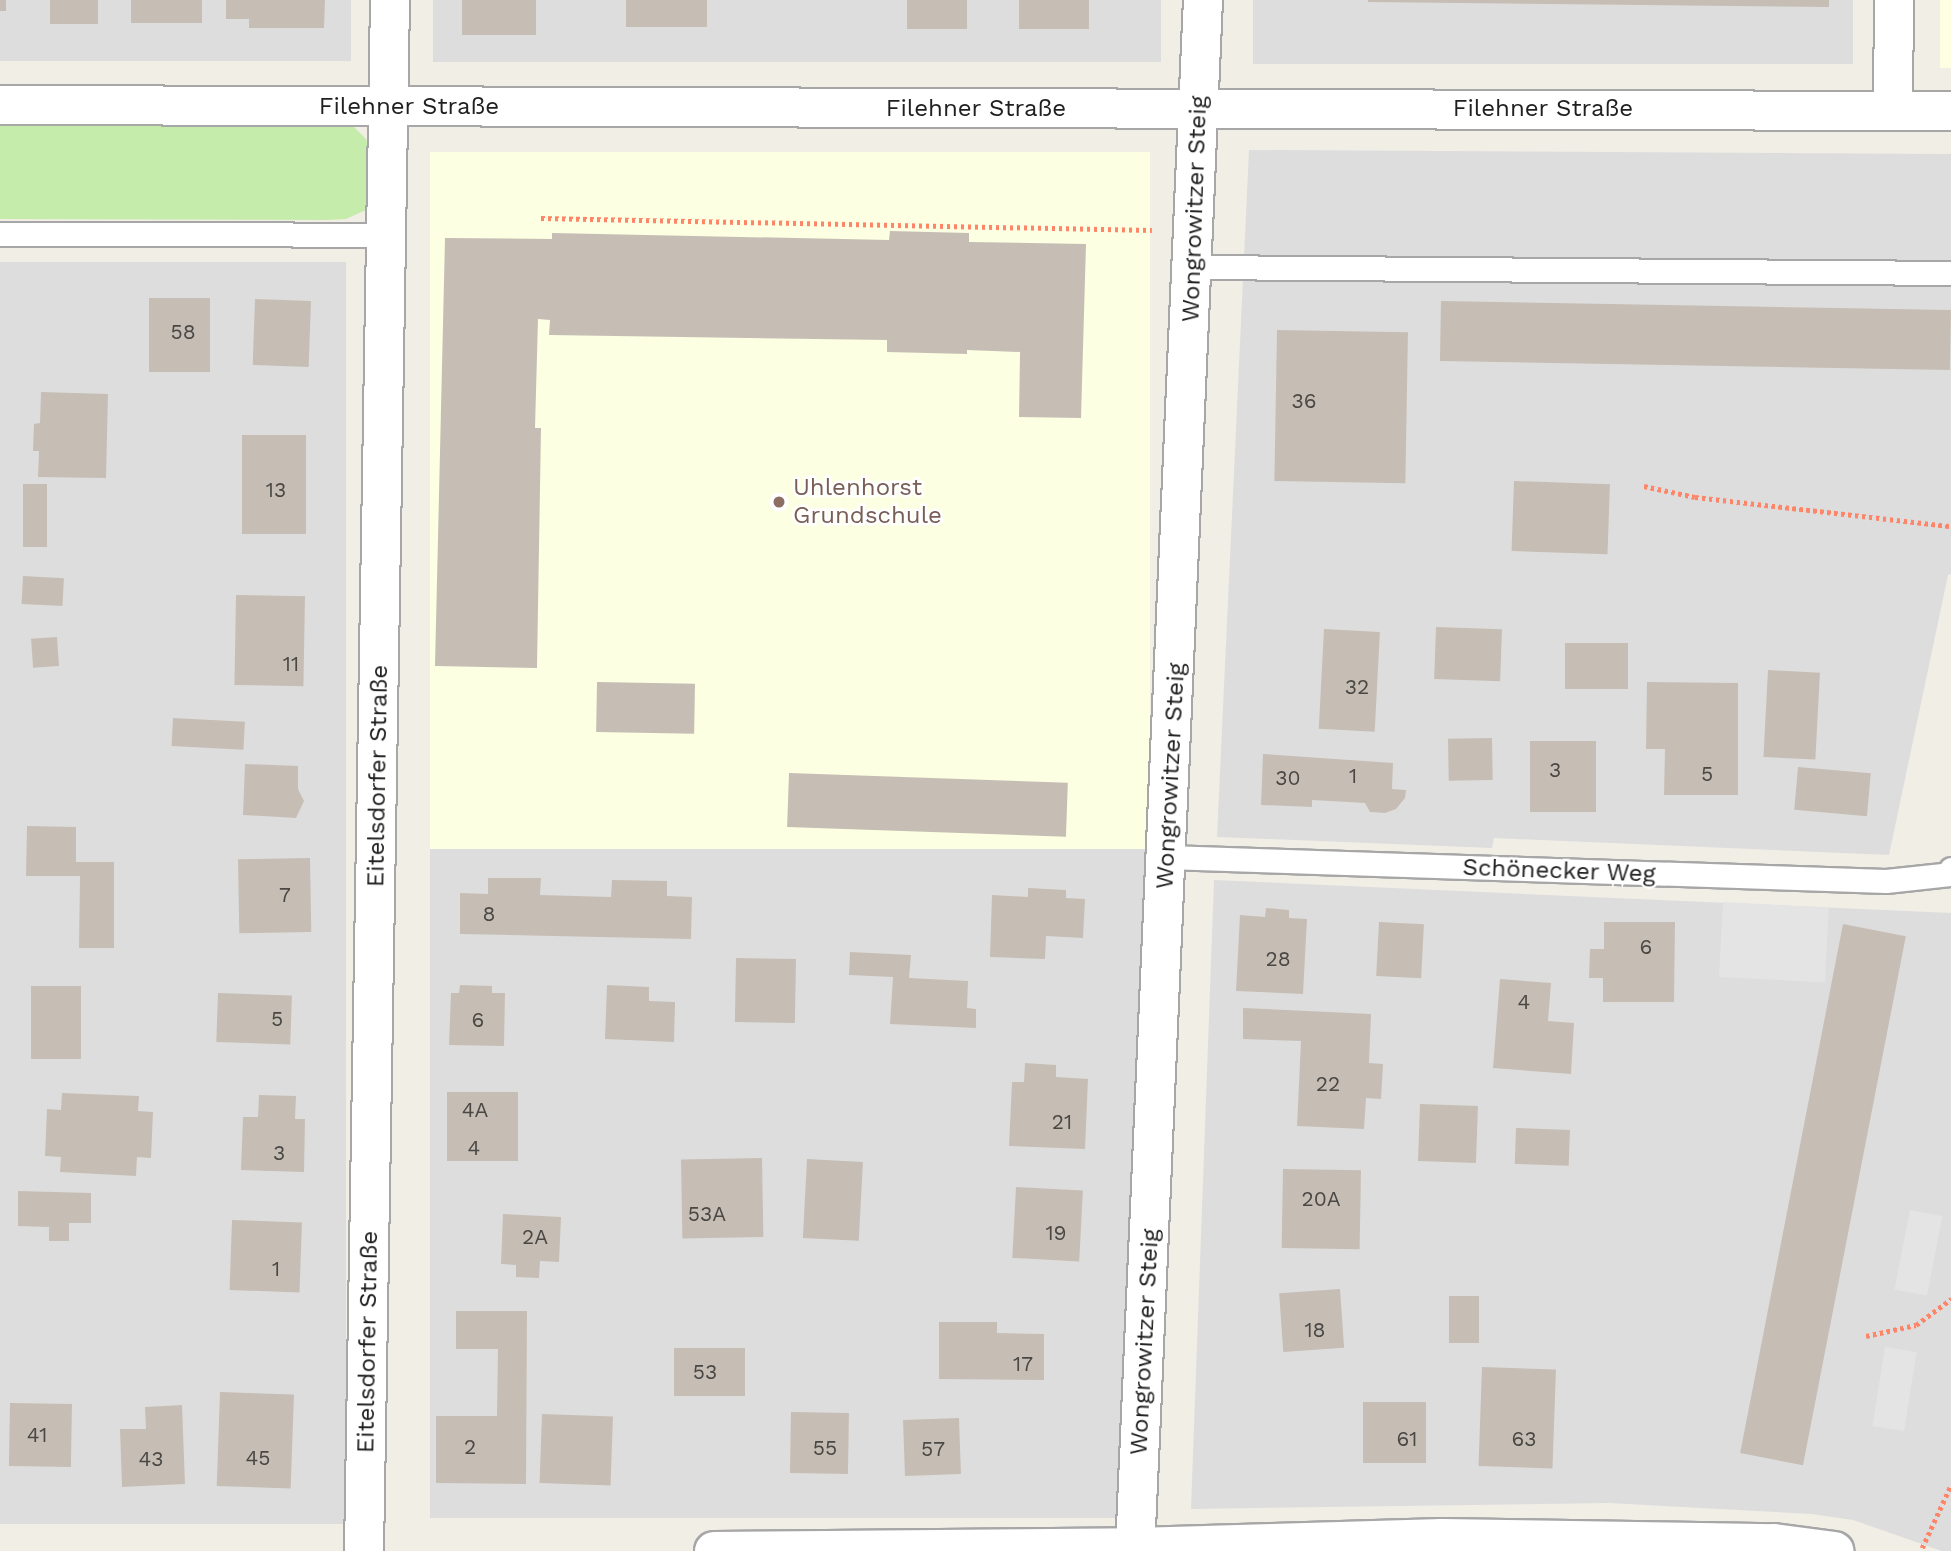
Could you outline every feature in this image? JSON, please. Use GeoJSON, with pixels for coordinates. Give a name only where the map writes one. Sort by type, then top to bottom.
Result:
{"type":"FeatureCollection","features":[{"type":"Feature","properties":{"kind":"street","name":"Eitelsdorfer Straße"},"geometry":{"type":"LineString","coordinates":[[364,1551],[390,0]]}},
{"type":"Feature","properties":{"kind":"street","name":"Wongrowitzer Steig"},"geometry":{"type":"LineString","coordinates":[[1135,1549],[1194,267],[1203,0]]}},
{"type":"Feature","properties":{"kind":"street"},"geometry":{"type":"LineString","coordinates":[[1894,0],[1894,109]]}},
{"type":"Feature","properties":{"kind":"street","name":"Filehner Straße"},"geometry":{"type":"LineString","coordinates":[[0,105],[1951,111]]}},
{"type":"Feature","properties":{"kind":"street"},"geometry":{"type":"LineString","coordinates":[[714,1551],[1135,1549],[1442,1538],[1774,1543],[1834,1551]]}},
{"type":"Feature","properties":{"kind":"lane"},"geometry":{"type":"LineString","coordinates":[[0,234],[388,235]]}},
{"type":"Feature","properties":{"kind":"lane"},"geometry":{"type":"LineString","coordinates":[[1194,267],[1951,273]]}},
{"type":"Feature","properties":{"kind":"lane","name":"Schönecker Weg"},"geometry":{"type":"LineString","coordinates":[[1167,857],[1886,881],[1950,871]]}},
{"type":"Feature","properties":{"kind":"path"},"geometry":{"type":"LineString","coordinates":[[541,218],[1157,230]]}},
{"type":"Feature","properties":{"kind":"path"},"geometry":{"type":"LineString","coordinates":[[1644,486],[1695,497],[1951,526]]}},
{"type":"Feature","properties":{"kind":"path"},"geometry":{"type":"LineString","coordinates":[[1866,1336],[1916,1325],[1951,1299]]}},
{"type":"Feature","properties":{"kind":"path"},"geometry":{"type":"LineString","coordinates":[[1922,1548],[1951,1485]]}},
{"type":"Feature","properties":{"kind":"shaded area"},"geometry":{"type":"Polygon","coordinates":[[[0,0],[351,0],[351,61],[0,61],[0,0]]]}},
{"type":"Feature","properties":{"kind":"shaded area"},"geometry":{"type":"Polygon","coordinates":[[[433,0],[1161,0],[1161,62],[433,62],[433,0]]]}},
{"type":"Feature","properties":{"kind":"shaded area"},"geometry":{"type":"Polygon","coordinates":[[[1253,0],[1853,0],[1853,64],[1253,64],[1253,0]]]}},
{"type":"Feature","properties":{"kind":"shaded area"},"geometry":{"type":"Polygon","coordinates":[[[1940,0],[1951,0],[1951,68],[1940,68],[1940,0]]]}},
{"type":"Feature","properties":{"kind":"shaded area"},"geometry":{"type":"Polygon","coordinates":[[[1249,150],[1951,154],[1951,574],[1948,575],[1889,855],[1494,838],[1492,848],[1217,837],[1249,150]]]}},
{"type":"Feature","properties":{"kind":"shaded area"},"geometry":{"type":"Polygon","coordinates":[[[430,152],[1149,152],[1149,1518],[430,1518],[430,152]]]}},
{"type":"Feature","properties":{"kind":"shaded area","name":"Uhlenhorst Grundschule"},"geometry":{"type":"Polygon","coordinates":[[[430,152],[1150,152],[1150,849],[430,849],[430,152]]]}},
{"type":"Feature","properties":{"kind":"shaded area"},"geometry":{"type":"Polygon","coordinates":[[[0,262],[346,262],[346,1524],[0,1524],[0,262]]]}},
{"type":"Feature","properties":{"kind":"shaded area"},"geometry":{"type":"Polygon","coordinates":[[[1214,880],[1951,913],[1951,1551],[1942,1551],[1853,1520],[1812,1514],[1609,1503],[1191,1509],[1214,880]]]}},
{"type":"Feature","properties":{"kind":"shaded area"},"geometry":{"type":"Polygon","coordinates":[[[1723,902],[1829,908],[1825,982],[1719,977],[1723,902]]]}},
{"type":"Feature","properties":{"kind":"shaded area"},"geometry":{"type":"Polygon","coordinates":[[[1910,1210],[1942,1216],[1927,1296],[1895,1290],[1910,1210]]]}},
{"type":"Feature","properties":{"kind":"shaded area"},"geometry":{"type":"Polygon","coordinates":[[[1885,1347],[1917,1352],[1904,1431],[1872,1426],[1885,1347]]]}},
{"type":"Feature","properties":{"kind":"green space"},"geometry":{"type":"Polygon","coordinates":[[[0,123],[351,124],[366,139],[370,151],[366,210],[346,219],[327,220],[0,219],[0,123]]]}},
{"type":"Feature","properties":{"kind":"building"},"geometry":{"type":"Polygon","coordinates":[[[0,0],[6,0],[6,11],[0,11],[0,0]]]}},
{"type":"Feature","properties":{"kind":"building"},"geometry":{"type":"Polygon","coordinates":[[[50,0],[98,0],[98,24],[50,24],[50,0]]]}},
{"type":"Feature","properties":{"kind":"building"},"geometry":{"type":"Polygon","coordinates":[[[131,0],[202,0],[202,23],[131,23],[131,0]]]}},
{"type":"Feature","properties":{"kind":"building"},"geometry":{"type":"Polygon","coordinates":[[[226,0],[325,0],[324,28],[249,28],[249,19],[226,19],[226,0]]]}},
{"type":"Feature","properties":{"kind":"building"},"geometry":{"type":"Polygon","coordinates":[[[462,0],[536,0],[536,35],[462,35],[462,0]]]}},
{"type":"Feature","properties":{"kind":"building"},"geometry":{"type":"Polygon","coordinates":[[[626,0],[707,0],[707,27],[626,27],[626,0]]]}},
{"type":"Feature","properties":{"kind":"building"},"geometry":{"type":"Polygon","coordinates":[[[907,0],[967,0],[967,29],[907,29],[907,0]]]}},
{"type":"Feature","properties":{"kind":"building"},"geometry":{"type":"Polygon","coordinates":[[[1019,0],[1089,0],[1089,29],[1019,29],[1019,0]]]}},
{"type":"Feature","properties":{"kind":"building"},"geometry":{"type":"Polygon","coordinates":[[[1829,0],[1829,7],[1368,2],[1829,0]]]}},
{"type":"Feature","properties":{"kind":"building"},"geometry":{"type":"Polygon","coordinates":[[[890,231],[969,233],[969,242],[1086,244],[1081,418],[1019,417],[1020,352],[887,352],[887,340],[549,335],[550,320],[538,319],[535,428],[541,428],[537,668],[435,666],[445,238],[552,239],[552,233],[889,240],[890,231]]]}},
{"type":"Feature","properties":{"kind":"building"},"geometry":{"type":"Polygon","coordinates":[[[149,298],[210,298],[210,372],[149,372],[149,298]]]}},
{"type":"Feature","properties":{"kind":"building"},"geometry":{"type":"Polygon","coordinates":[[[255,299],[311,301],[309,367],[253,365],[255,299]]]}},
{"type":"Feature","properties":{"kind":"building"},"geometry":{"type":"Polygon","coordinates":[[[1441,301],[1951,310],[1950,370],[1440,361],[1441,301]]]}},
{"type":"Feature","properties":{"kind":"building"},"geometry":{"type":"Polygon","coordinates":[[[1277,330],[1408,332],[1405,483],[1274,481],[1277,330]]]}},
{"type":"Feature","properties":{"kind":"building"},"geometry":{"type":"Polygon","coordinates":[[[41,392],[108,394],[106,478],[38,477],[39,451],[33,451],[34,424],[40,423],[41,392]]]}},
{"type":"Feature","properties":{"kind":"building"},"geometry":{"type":"Polygon","coordinates":[[[242,435],[306,435],[306,534],[242,534],[242,435]]]}},
{"type":"Feature","properties":{"kind":"building"},"geometry":{"type":"Polygon","coordinates":[[[1514,481],[1610,484],[1607,554],[1512,551],[1514,481]]]}},
{"type":"Feature","properties":{"kind":"building"},"geometry":{"type":"Polygon","coordinates":[[[23,484],[47,484],[47,547],[23,547],[23,484]]]}},
{"type":"Feature","properties":{"kind":"building"},"geometry":{"type":"Polygon","coordinates":[[[23,576],[64,578],[62,606],[22,604],[23,576]]]}},
{"type":"Feature","properties":{"kind":"building"},"geometry":{"type":"Polygon","coordinates":[[[236,595],[305,596],[303,686],[234,685],[236,595]]]}},
{"type":"Feature","properties":{"kind":"building"},"geometry":{"type":"Polygon","coordinates":[[[1436,627],[1502,629],[1500,681],[1434,679],[1436,627]]]}},
{"type":"Feature","properties":{"kind":"building"},"geometry":{"type":"Polygon","coordinates":[[[1324,629],[1380,632],[1375,732],[1319,729],[1324,629]]]}},
{"type":"Feature","properties":{"kind":"building"},"geometry":{"type":"Polygon","coordinates":[[[57,637],[59,666],[33,668],[31,639],[57,637]]]}},
{"type":"Feature","properties":{"kind":"building"},"geometry":{"type":"Polygon","coordinates":[[[1565,643],[1628,643],[1628,689],[1565,689],[1565,643]]]}},
{"type":"Feature","properties":{"kind":"building"},"geometry":{"type":"Polygon","coordinates":[[[1768,670],[1820,673],[1815,760],[1763,757],[1768,670]]]}},
{"type":"Feature","properties":{"kind":"building"},"geometry":{"type":"Polygon","coordinates":[[[597,682],[695,684],[694,734],[596,732],[597,682]]]}},
{"type":"Feature","properties":{"kind":"building"},"geometry":{"type":"Polygon","coordinates":[[[1647,682],[1738,683],[1738,795],[1664,795],[1665,749],[1646,749],[1647,682]]]}},
{"type":"Feature","properties":{"kind":"building"},"geometry":{"type":"Polygon","coordinates":[[[173,718],[245,722],[243,750],[172,746],[173,718]]]}},
{"type":"Feature","properties":{"kind":"building"},"geometry":{"type":"Polygon","coordinates":[[[1492,738],[1493,780],[1449,781],[1448,739],[1492,738]]]}},
{"type":"Feature","properties":{"kind":"building"},"geometry":{"type":"Polygon","coordinates":[[[1530,741],[1596,741],[1596,812],[1530,812],[1530,741]]]}},
{"type":"Feature","properties":{"kind":"building"},"geometry":{"type":"Polygon","coordinates":[[[1263,754],[1393,763],[1392,789],[1406,790],[1405,798],[1396,809],[1385,813],[1370,812],[1365,803],[1312,800],[1312,807],[1261,805],[1263,754]]]}},
{"type":"Feature","properties":{"kind":"building"},"geometry":{"type":"Polygon","coordinates":[[[245,764],[298,766],[298,789],[304,801],[296,818],[243,815],[245,764]]]}},
{"type":"Feature","properties":{"kind":"building"},"geometry":{"type":"Polygon","coordinates":[[[1798,767],[1871,773],[1867,816],[1794,810],[1798,767]]]}},
{"type":"Feature","properties":{"kind":"building"},"geometry":{"type":"Polygon","coordinates":[[[789,773],[1068,783],[1066,837],[787,827],[789,773]]]}},
{"type":"Feature","properties":{"kind":"building"},"geometry":{"type":"Polygon","coordinates":[[[27,826],[76,827],[76,862],[114,862],[114,948],[79,948],[80,876],[26,876],[27,826]]]}},
{"type":"Feature","properties":{"kind":"building"},"geometry":{"type":"Polygon","coordinates":[[[310,858],[311,932],[239,933],[238,859],[310,858]]]}},
{"type":"Feature","properties":{"kind":"building"},"geometry":{"type":"Polygon","coordinates":[[[488,878],[541,878],[540,895],[611,897],[612,880],[667,881],[667,896],[692,897],[691,939],[460,934],[460,893],[488,894],[488,878]]]}},
{"type":"Feature","properties":{"kind":"building"},"geometry":{"type":"Polygon","coordinates":[[[1028,888],[1066,890],[1066,898],[1085,899],[1083,938],[1046,936],[1045,959],[990,957],[992,895],[1028,897],[1028,888]]]}},
{"type":"Feature","properties":{"kind":"building"},"geometry":{"type":"Polygon","coordinates":[[[1266,908],[1289,910],[1289,918],[1307,919],[1303,994],[1236,991],[1240,915],[1265,917],[1266,908]]]}},
{"type":"Feature","properties":{"kind":"building"},"geometry":{"type":"Polygon","coordinates":[[[1379,922],[1424,924],[1421,978],[1376,976],[1379,922]]]}},
{"type":"Feature","properties":{"kind":"building"},"geometry":{"type":"Polygon","coordinates":[[[1604,922],[1675,922],[1674,1002],[1603,1002],[1603,978],[1589,978],[1590,949],[1604,949],[1604,922]]]}},
{"type":"Feature","properties":{"kind":"building"},"geometry":{"type":"Polygon","coordinates":[[[1843,924],[1906,936],[1803,1465],[1740,1453],[1843,924]]]}},
{"type":"Feature","properties":{"kind":"building"},"geometry":{"type":"Polygon","coordinates":[[[850,952],[911,955],[909,978],[968,981],[967,1008],[976,1009],[976,1028],[890,1024],[893,977],[849,975],[850,952]]]}},
{"type":"Feature","properties":{"kind":"building"},"geometry":{"type":"Polygon","coordinates":[[[736,958],[796,959],[795,1023],[735,1022],[736,958]]]}},
{"type":"Feature","properties":{"kind":"building"},"geometry":{"type":"Polygon","coordinates":[[[1500,979],[1551,983],[1548,1021],[1574,1023],[1571,1074],[1493,1068],[1500,979]]]}},
{"type":"Feature","properties":{"kind":"building"},"geometry":{"type":"Polygon","coordinates":[[[460,985],[492,986],[492,993],[505,993],[504,1046],[449,1045],[451,993],[459,993],[460,985]]]}},
{"type":"Feature","properties":{"kind":"building"},"geometry":{"type":"Polygon","coordinates":[[[607,985],[649,987],[649,1001],[675,1002],[674,1042],[605,1039],[607,985]]]}},
{"type":"Feature","properties":{"kind":"building"},"geometry":{"type":"Polygon","coordinates":[[[31,986],[81,986],[81,1059],[31,1059],[31,986]]]}},
{"type":"Feature","properties":{"kind":"building"},"geometry":{"type":"Polygon","coordinates":[[[218,993],[292,996],[290,1045],[216,1042],[218,993]]]}},
{"type":"Feature","properties":{"kind":"building"},"geometry":{"type":"Polygon","coordinates":[[[1243,1008],[1371,1014],[1369,1063],[1383,1064],[1381,1099],[1366,1098],[1364,1129],[1297,1126],[1301,1041],[1243,1039],[1243,1008]]]}},
{"type":"Feature","properties":{"kind":"building"},"geometry":{"type":"Polygon","coordinates":[[[1025,1063],[1056,1065],[1056,1077],[1088,1079],[1085,1149],[1009,1146],[1012,1082],[1024,1082],[1025,1063]]]}},
{"type":"Feature","properties":{"kind":"building"},"geometry":{"type":"Polygon","coordinates":[[[447,1092],[518,1092],[518,1161],[447,1161],[447,1092]]]}},
{"type":"Feature","properties":{"kind":"building"},"geometry":{"type":"Polygon","coordinates":[[[62,1093],[139,1096],[138,1111],[153,1112],[151,1158],[137,1157],[136,1176],[60,1172],[61,1157],[45,1156],[47,1109],[61,1110],[62,1093]]]}},
{"type":"Feature","properties":{"kind":"building"},"geometry":{"type":"Polygon","coordinates":[[[259,1095],[296,1096],[295,1119],[305,1119],[304,1172],[241,1170],[243,1117],[258,1117],[259,1095]]]}},
{"type":"Feature","properties":{"kind":"building"},"geometry":{"type":"Polygon","coordinates":[[[1420,1104],[1478,1106],[1476,1163],[1418,1161],[1420,1104]]]}},
{"type":"Feature","properties":{"kind":"building"},"geometry":{"type":"Polygon","coordinates":[[[1516,1128],[1570,1130],[1569,1166],[1515,1164],[1516,1128]]]}},
{"type":"Feature","properties":{"kind":"building"},"geometry":{"type":"Polygon","coordinates":[[[762,1158],[763,1237],[682,1238],[681,1159],[762,1158]]]}},
{"type":"Feature","properties":{"kind":"building"},"geometry":{"type":"Polygon","coordinates":[[[807,1159],[863,1162],[859,1241],[803,1238],[807,1159]]]}},
{"type":"Feature","properties":{"kind":"building"},"geometry":{"type":"Polygon","coordinates":[[[1283,1169],[1361,1170],[1360,1249],[1282,1248],[1283,1169]]]}},
{"type":"Feature","properties":{"kind":"building"},"geometry":{"type":"Polygon","coordinates":[[[1016,1187],[1083,1191],[1079,1261],[1012,1258],[1016,1187]]]}},
{"type":"Feature","properties":{"kind":"building"},"geometry":{"type":"Polygon","coordinates":[[[18,1191],[91,1193],[91,1223],[69,1223],[69,1241],[49,1241],[49,1227],[18,1226],[18,1191]]]}},
{"type":"Feature","properties":{"kind":"building"},"geometry":{"type":"Polygon","coordinates":[[[503,1214],[561,1217],[559,1262],[540,1261],[539,1278],[516,1277],[516,1265],[501,1264],[503,1214]]]}},
{"type":"Feature","properties":{"kind":"building"},"geometry":{"type":"Polygon","coordinates":[[[232,1220],[302,1222],[300,1292],[230,1290],[232,1220]]]}},
{"type":"Feature","properties":{"kind":"building"},"geometry":{"type":"Polygon","coordinates":[[[1340,1289],[1344,1348],[1283,1352],[1279,1293],[1340,1289]]]}},
{"type":"Feature","properties":{"kind":"building"},"geometry":{"type":"Polygon","coordinates":[[[1449,1296],[1479,1296],[1479,1343],[1449,1343],[1449,1296]]]}},
{"type":"Feature","properties":{"kind":"building"},"geometry":{"type":"Polygon","coordinates":[[[456,1311],[527,1311],[526,1484],[436,1483],[436,1416],[497,1416],[498,1349],[456,1349],[456,1311]]]}},
{"type":"Feature","properties":{"kind":"building"},"geometry":{"type":"Polygon","coordinates":[[[939,1322],[997,1322],[997,1333],[1044,1334],[1044,1380],[939,1379],[939,1322]]]}},
{"type":"Feature","properties":{"kind":"building"},"geometry":{"type":"Polygon","coordinates":[[[674,1348],[745,1348],[745,1396],[674,1396],[674,1348]]]}},
{"type":"Feature","properties":{"kind":"building"},"geometry":{"type":"Polygon","coordinates":[[[1482,1367],[1556,1370],[1552,1469],[1479,1466],[1482,1367]]]}},
{"type":"Feature","properties":{"kind":"building"},"geometry":{"type":"Polygon","coordinates":[[[220,1392],[294,1395],[291,1489],[217,1486],[220,1392]]]}},
{"type":"Feature","properties":{"kind":"building"},"geometry":{"type":"Polygon","coordinates":[[[1363,1402],[1426,1402],[1426,1463],[1363,1463],[1363,1402]]]}},
{"type":"Feature","properties":{"kind":"building"},"geometry":{"type":"Polygon","coordinates":[[[10,1403],[72,1404],[71,1467],[9,1466],[10,1403]]]}},
{"type":"Feature","properties":{"kind":"building"},"geometry":{"type":"Polygon","coordinates":[[[182,1405],[185,1484],[122,1487],[120,1429],[146,1429],[145,1407],[182,1405]]]}},
{"type":"Feature","properties":{"kind":"building"},"geometry":{"type":"Polygon","coordinates":[[[791,1412],[849,1413],[848,1474],[790,1473],[791,1412]]]}},
{"type":"Feature","properties":{"kind":"building"},"geometry":{"type":"Polygon","coordinates":[[[542,1414],[613,1416],[611,1485],[540,1483],[542,1414]]]}},
{"type":"Feature","properties":{"kind":"building"},"geometry":{"type":"Polygon","coordinates":[[[959,1418],[961,1474],[905,1476],[903,1420],[959,1418]]]}},
{"type":"Feature","properties":{"kind":"place","name":"Uhlenhorst Grundschule"},"geometry":{"type":"Point","coordinates":[779,502]}}]}
